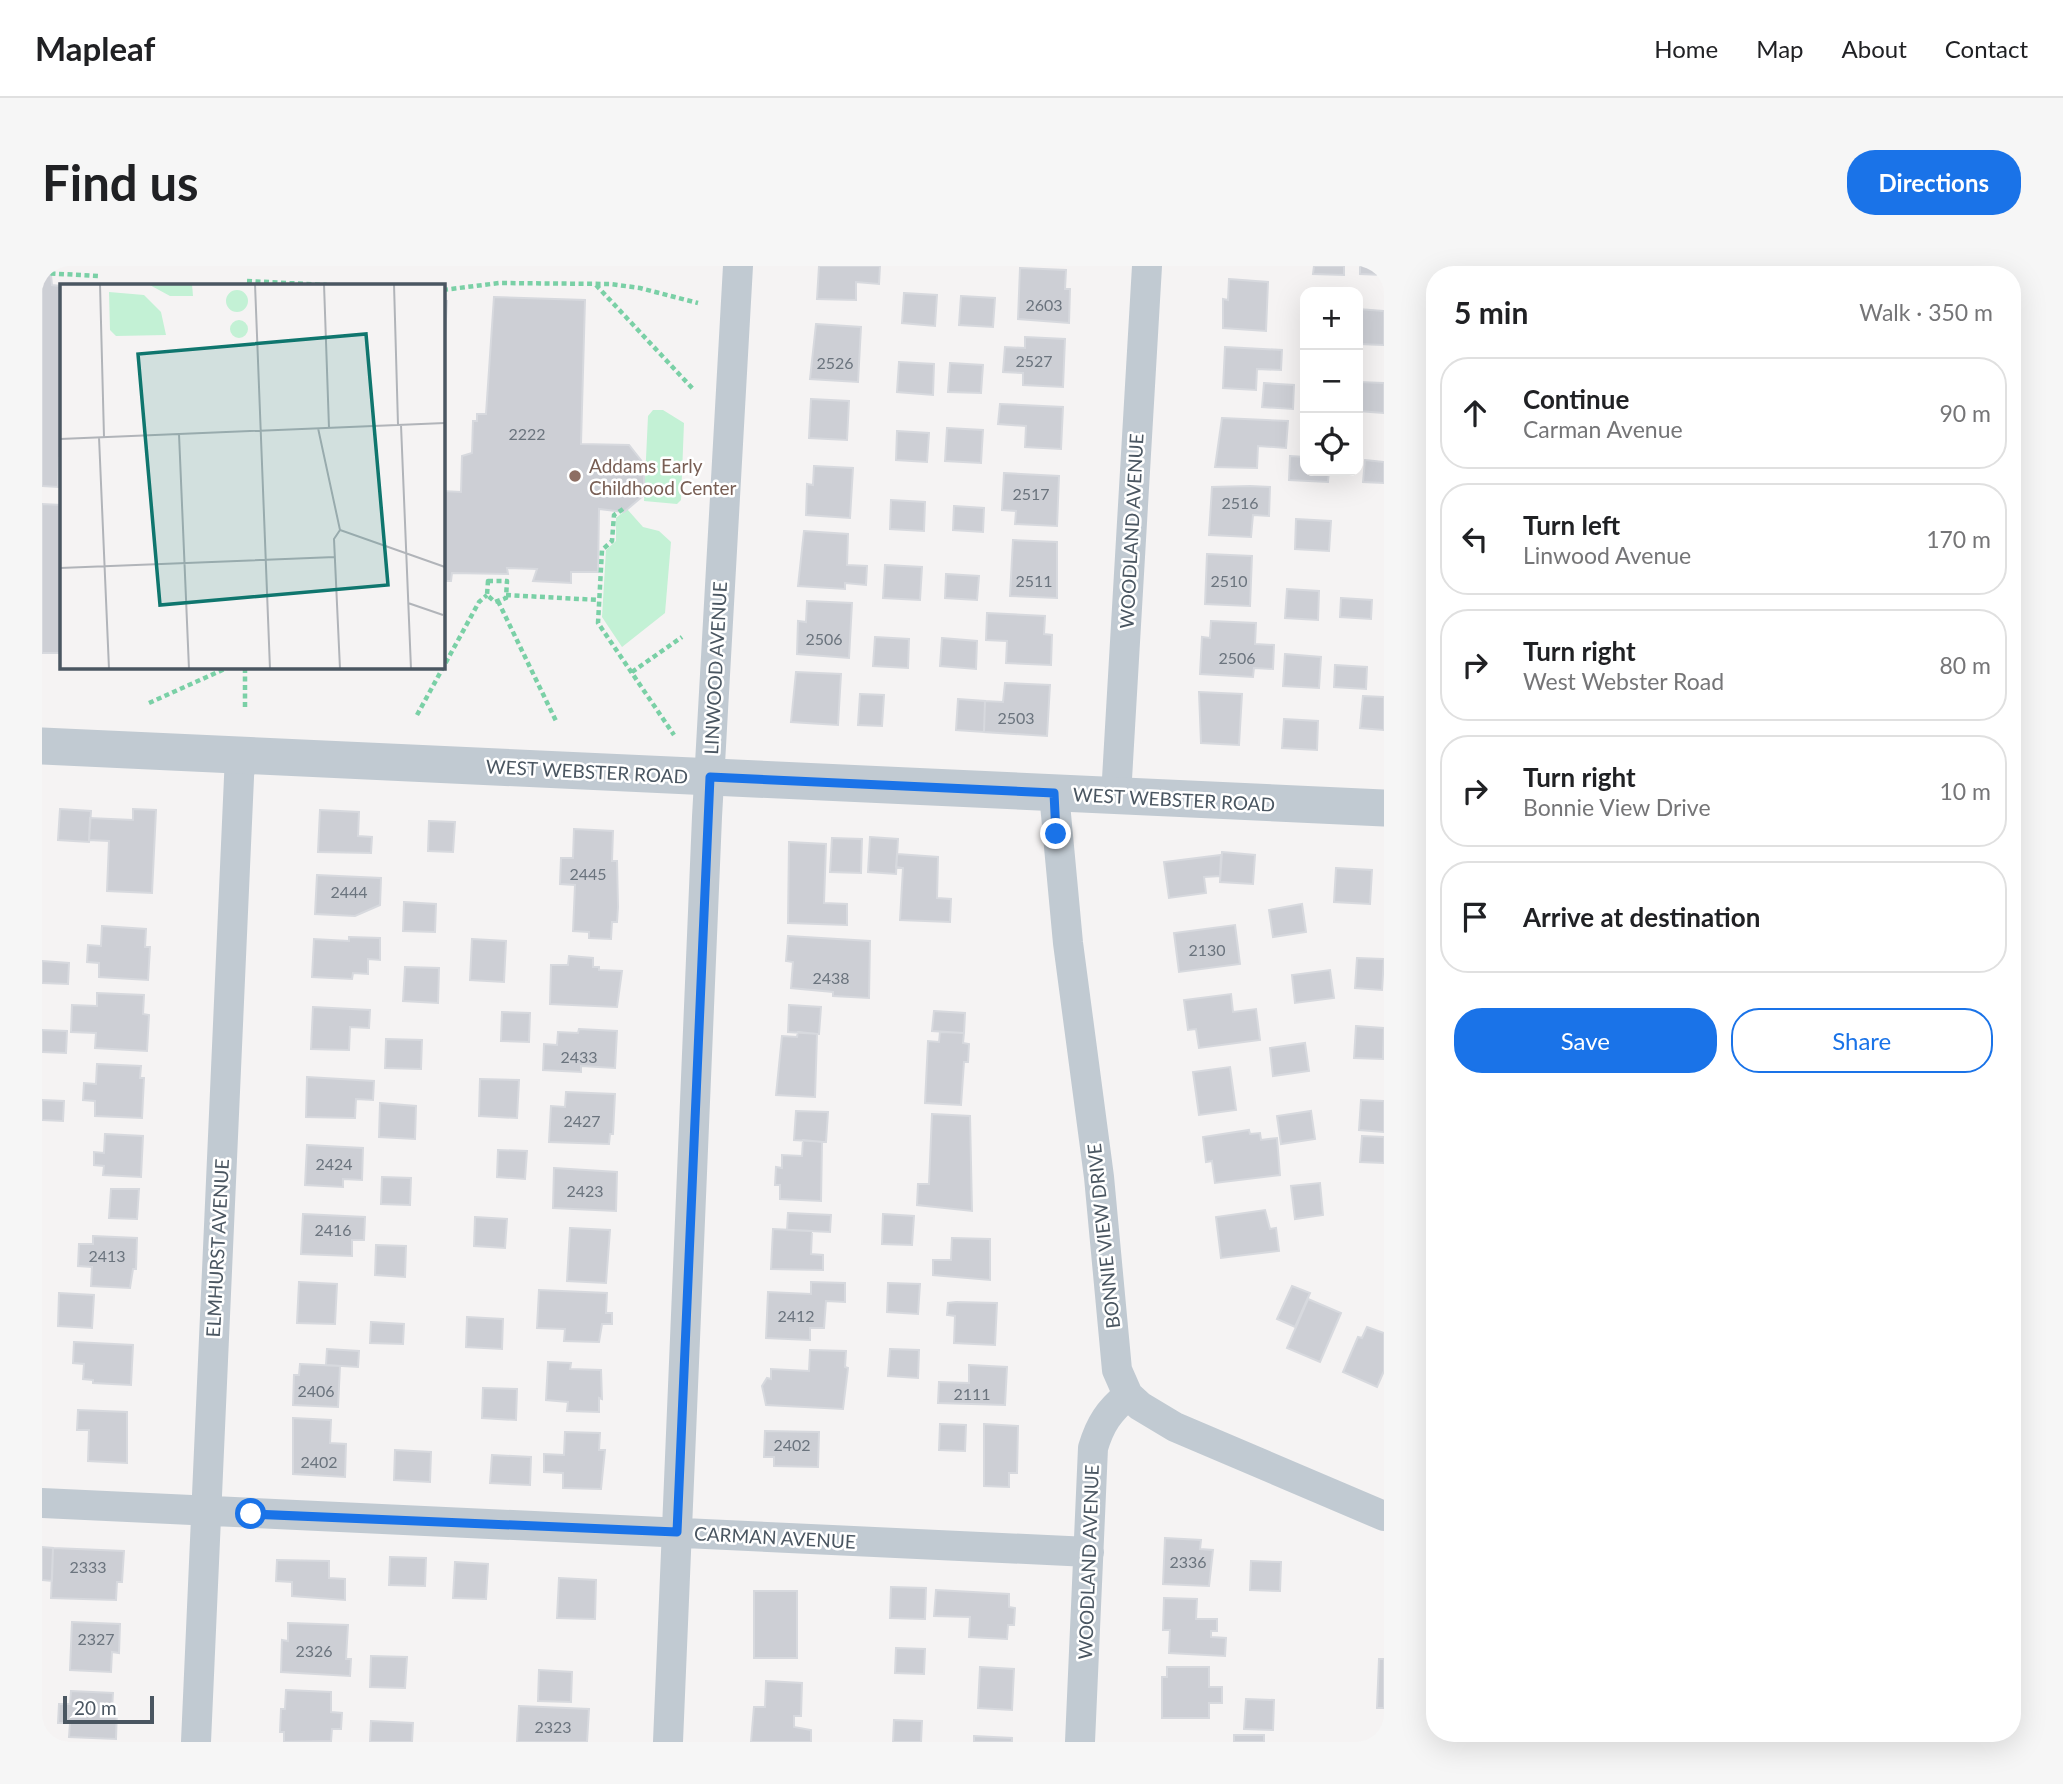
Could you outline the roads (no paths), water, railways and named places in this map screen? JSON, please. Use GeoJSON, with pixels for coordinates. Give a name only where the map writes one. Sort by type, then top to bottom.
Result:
{"type":"FeatureCollection","features":[{"type":"Feature","properties":{"kind":"street","name":"LINWOOD AVENUE"},"geometry":{"type":"LineString","coordinates":[[668,1742],[710,777],[738,266]]}},
{"type":"Feature","properties":{"kind":"street","name":"WOODLAND AVENUE"},"geometry":{"type":"LineString","coordinates":[[1116,796],[1147,266]]}},
{"type":"Feature","properties":{"kind":"street","name":"WEST WEBSTER ROAD"},"geometry":{"type":"LineString","coordinates":[[42,746],[1384,808]]}},
{"type":"Feature","properties":{"kind":"street","name":"ELMHURST AVENUE"},"geometry":{"type":"LineString","coordinates":[[196,1742],[240,755]]}},
{"type":"Feature","properties":{"kind":"street","name":"BONNIE VIEW DRIVE"},"geometry":{"type":"LineString","coordinates":[[1054,793],[1068,943],[1099,1177],[1117,1370],[1128,1395]]}},
{"type":"Feature","properties":{"kind":"street","name":"WOODLAND AVENUE"},"geometry":{"type":"LineString","coordinates":[[1080,1742],[1093,1448],[1099,1426],[1111,1410],[1128,1395]]}},
{"type":"Feature","properties":{"kind":"street"},"geometry":{"type":"LineString","coordinates":[[1128,1395],[1140,1406],[1175,1427],[1384,1516]]}},
{"type":"Feature","properties":{"kind":"street","name":"CARMAN AVENUE"},"geometry":{"type":"LineString","coordinates":[[42,1503],[1088,1552]]}},
{"type":"Feature","properties":{"kind":"place","name":"Addams Early Childhood Center"},"geometry":{"type":"Point","coordinates":[575,476]}}]}
